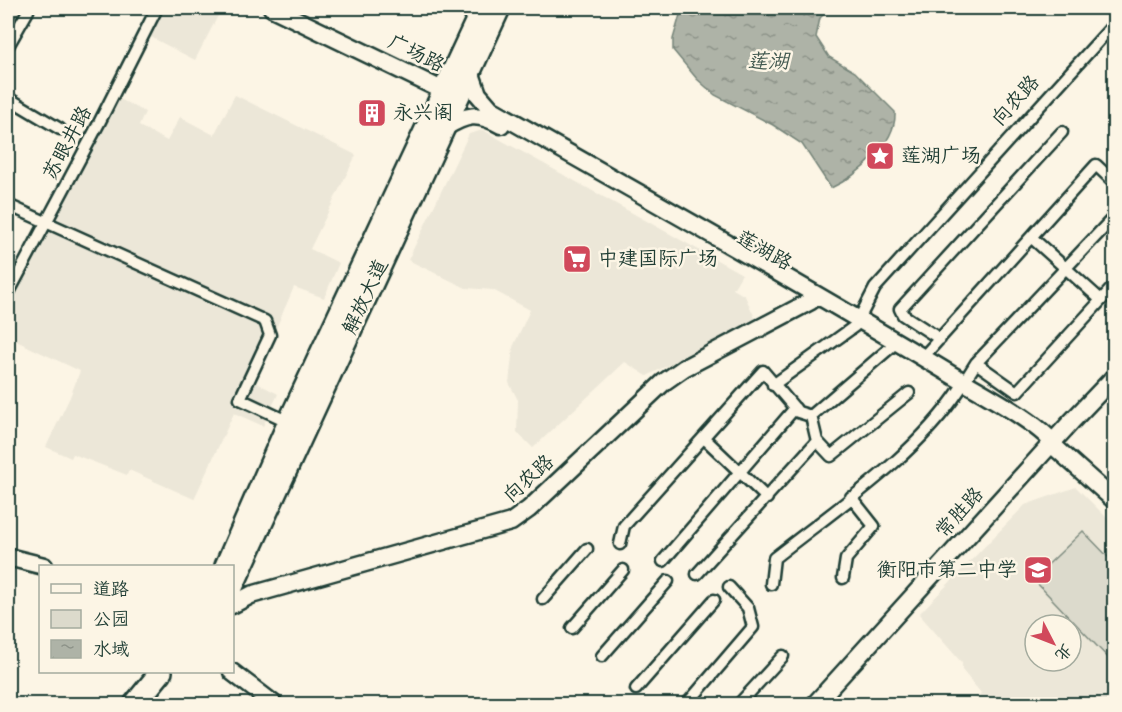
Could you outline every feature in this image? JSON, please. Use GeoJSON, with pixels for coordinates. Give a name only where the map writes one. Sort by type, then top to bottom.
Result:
{"type":"FeatureCollection","features":[{"type":"Feature","properties":{"kind":"highway","name":"解放大道"},"geometry":{"type":"LineString","coordinates":[[227,565],[290,422],[483,8]]}},
{"type":"Feature","properties":{"kind":"highway","name":"解放大道"},"geometry":{"type":"LineString","coordinates":[[234,583],[499,8]]}},
{"type":"Feature","properties":{"kind":"highway"},"geometry":{"type":"LineString","coordinates":[[135,705],[160,673]]}},
{"type":"Feature","properties":{"kind":"highway"},"geometry":{"type":"LineString","coordinates":[[152,705],[176,673]]}},
{"type":"Feature","properties":{"kind":"street","name":"苏眼井路"},"geometry":{"type":"LineString","coordinates":[[8,294],[157,8]]}},
{"type":"Feature","properties":{"kind":"street","name":"广场路"},"geometry":{"type":"LineString","coordinates":[[272,8],[444,91]]}},
{"type":"Feature","properties":{"kind":"street"},"geometry":{"type":"LineString","coordinates":[[8,46],[28,11]]}},
{"type":"Feature","properties":{"kind":"street","name":"向农路"},"geometry":{"type":"LineString","coordinates":[[857,322],[875,288],[1114,24]]}},
{"type":"Feature","properties":{"kind":"street","name":"莲湖路"},"geometry":{"type":"LineString","coordinates":[[470,71],[478,94],[491,110],[857,322],[923,357],[962,385]]}},
{"type":"Feature","properties":{"kind":"street"},"geometry":{"type":"LineString","coordinates":[[8,98],[60,129]]}},
{"type":"Feature","properties":{"kind":"street","name":"莲湖路"},"geometry":{"type":"LineString","coordinates":[[444,128],[464,116],[486,117],[811,301],[857,322],[891,347],[1023,417],[1114,500]]}},
{"type":"Feature","properties":{"kind":"street"},"geometry":{"type":"LineString","coordinates":[[940,339],[903,315],[900,309],[1062,132]]}},
{"type":"Feature","properties":{"kind":"street"},"geometry":{"type":"LineString","coordinates":[[923,357],[1096,165],[1114,182]]}},
{"type":"Feature","properties":{"kind":"street"},"geometry":{"type":"LineString","coordinates":[[8,205],[45,224],[265,321],[270,335],[240,399],[290,422]]}},
{"type":"Feature","properties":{"kind":"street"},"geometry":{"type":"LineString","coordinates":[[771,584],[774,558],[906,453],[945,412],[976,363],[1114,217]]}},
{"type":"Feature","properties":{"kind":"street"},"geometry":{"type":"LineString","coordinates":[[1031,237],[1101,300]]}},
{"type":"Feature","properties":{"kind":"street"},"geometry":{"type":"LineString","coordinates":[[976,363],[1017,392],[1114,286]]}},
{"type":"Feature","properties":{"kind":"street","name":"向农路"},"geometry":{"type":"LineString","coordinates":[[234,604],[251,595],[511,522],[529,509],[664,382],[684,368],[811,301]]}},
{"type":"Feature","properties":{"kind":"street"},"geometry":{"type":"LineString","coordinates":[[773,385],[857,322]]}},
{"type":"Feature","properties":{"kind":"street"},"geometry":{"type":"LineString","coordinates":[[811,417],[891,347]]}},
{"type":"Feature","properties":{"kind":"street"},"geometry":{"type":"LineString","coordinates":[[620,544],[624,526],[763,371],[798,412],[811,417]]}},
{"type":"Feature","properties":{"kind":"street","name":"常胜路"},"geometry":{"type":"LineString","coordinates":[[824,705],[1114,377]]}},
{"type":"Feature","properties":{"kind":"street","name":"常胜路"},"geometry":{"type":"LineString","coordinates":[[815,705],[1053,446],[1114,388]]}},
{"type":"Feature","properties":{"kind":"street"},"geometry":{"type":"LineString","coordinates":[[811,417],[817,441],[831,456],[909,393]]}},
{"type":"Feature","properties":{"kind":"street"},"geometry":{"type":"LineString","coordinates":[[663,561],[795,408]]}},
{"type":"Feature","properties":{"kind":"street"},"geometry":{"type":"LineString","coordinates":[[704,438],[767,498]]}},
{"type":"Feature","properties":{"kind":"street"},"geometry":{"type":"LineString","coordinates":[[697,574],[817,441]]}},
{"type":"Feature","properties":{"kind":"street"},"geometry":{"type":"LineString","coordinates":[[843,578],[846,559],[874,526],[851,497]]}},
{"type":"Feature","properties":{"kind":"street"},"geometry":{"type":"LineString","coordinates":[[543,599],[587,549]]}},
{"type":"Feature","properties":{"kind":"street"},"geometry":{"type":"LineString","coordinates":[[8,557],[39,566]]}},
{"type":"Feature","properties":{"kind":"street"},"geometry":{"type":"LineString","coordinates":[[573,628],[623,570]]}},
{"type":"Feature","properties":{"kind":"street"},"geometry":{"type":"LineString","coordinates":[[602,656],[668,581]]}},
{"type":"Feature","properties":{"kind":"street"},"geometry":{"type":"LineString","coordinates":[[687,705],[753,627],[748,608],[729,587]]}},
{"type":"Feature","properties":{"kind":"street"},"geometry":{"type":"LineString","coordinates":[[636,688],[714,600]]}},
{"type":"Feature","properties":{"kind":"street"},"geometry":{"type":"LineString","coordinates":[[739,705],[783,656]]}},
{"type":"Feature","properties":{"kind":"street"},"geometry":{"type":"LineString","coordinates":[[233,673],[274,705]]}},
{"type":"Feature","properties":{"kind":"shaded area"},"geometry":{"type":"Polygon","coordinates":[[[163,8],[222,8],[195,60],[149,36],[163,8]]]}},
{"type":"Feature","properties":{"kind":"shaded area"},"geometry":{"type":"Polygon","coordinates":[[[235,95],[356,155],[310,249],[339,263],[324,298],[294,287],[253,381],[278,394],[263,426],[234,413],[194,499],[129,470],[127,475],[73,454],[71,458],[46,447],[80,371],[14,340],[8,325],[17,289],[118,98],[145,112],[139,126],[167,141],[180,117],[214,135],[235,95]]]}},
{"type":"Feature","properties":{"kind":"shaded area"},"geometry":{"type":"Polygon","coordinates":[[[483,130],[742,274],[733,289],[745,296],[756,320],[647,376],[625,362],[533,448],[517,432],[518,400],[509,383],[513,347],[530,310],[493,290],[466,288],[408,260],[469,134],[483,130]]]}},
{"type":"Feature","properties":{"kind":"shaded area","name":"衡阳市第二中学"},"geometry":{"type":"Polygon","coordinates":[[[1076,487],[1114,525],[1114,704],[971,704],[981,693],[962,670],[962,663],[919,614],[1025,505],[1076,487]]]}},
{"type":"Feature","properties":{"kind":"green space"},"geometry":{"type":"Polygon","coordinates":[[[1083,531],[1114,563],[1114,664],[1083,631],[1083,613],[1065,613],[1033,579],[1083,531]]]}},
{"type":"Feature","properties":{"kind":"water","name":"莲湖"},"geometry":{"type":"Polygon","coordinates":[[[682,8],[830,8],[820,18],[816,37],[829,57],[855,72],[895,112],[890,135],[863,167],[831,188],[802,144],[773,125],[715,95],[697,79],[673,50],[673,39],[682,8]]]}},
{"type":"Feature","properties":{"kind":"place","name":"永兴阁"},"geometry":{"type":"Point","coordinates":[372,113]}},
{"type":"Feature","properties":{"kind":"place","name":"莲湖广场"},"geometry":{"type":"Point","coordinates":[880,156]}},
{"type":"Feature","properties":{"kind":"place","name":"中建国际广场"},"geometry":{"type":"Point","coordinates":[577,259]}},
{"type":"Feature","properties":{"kind":"place","name":"衡阳市第二中学"},"geometry":{"type":"Point","coordinates":[1038,570]}}]}
